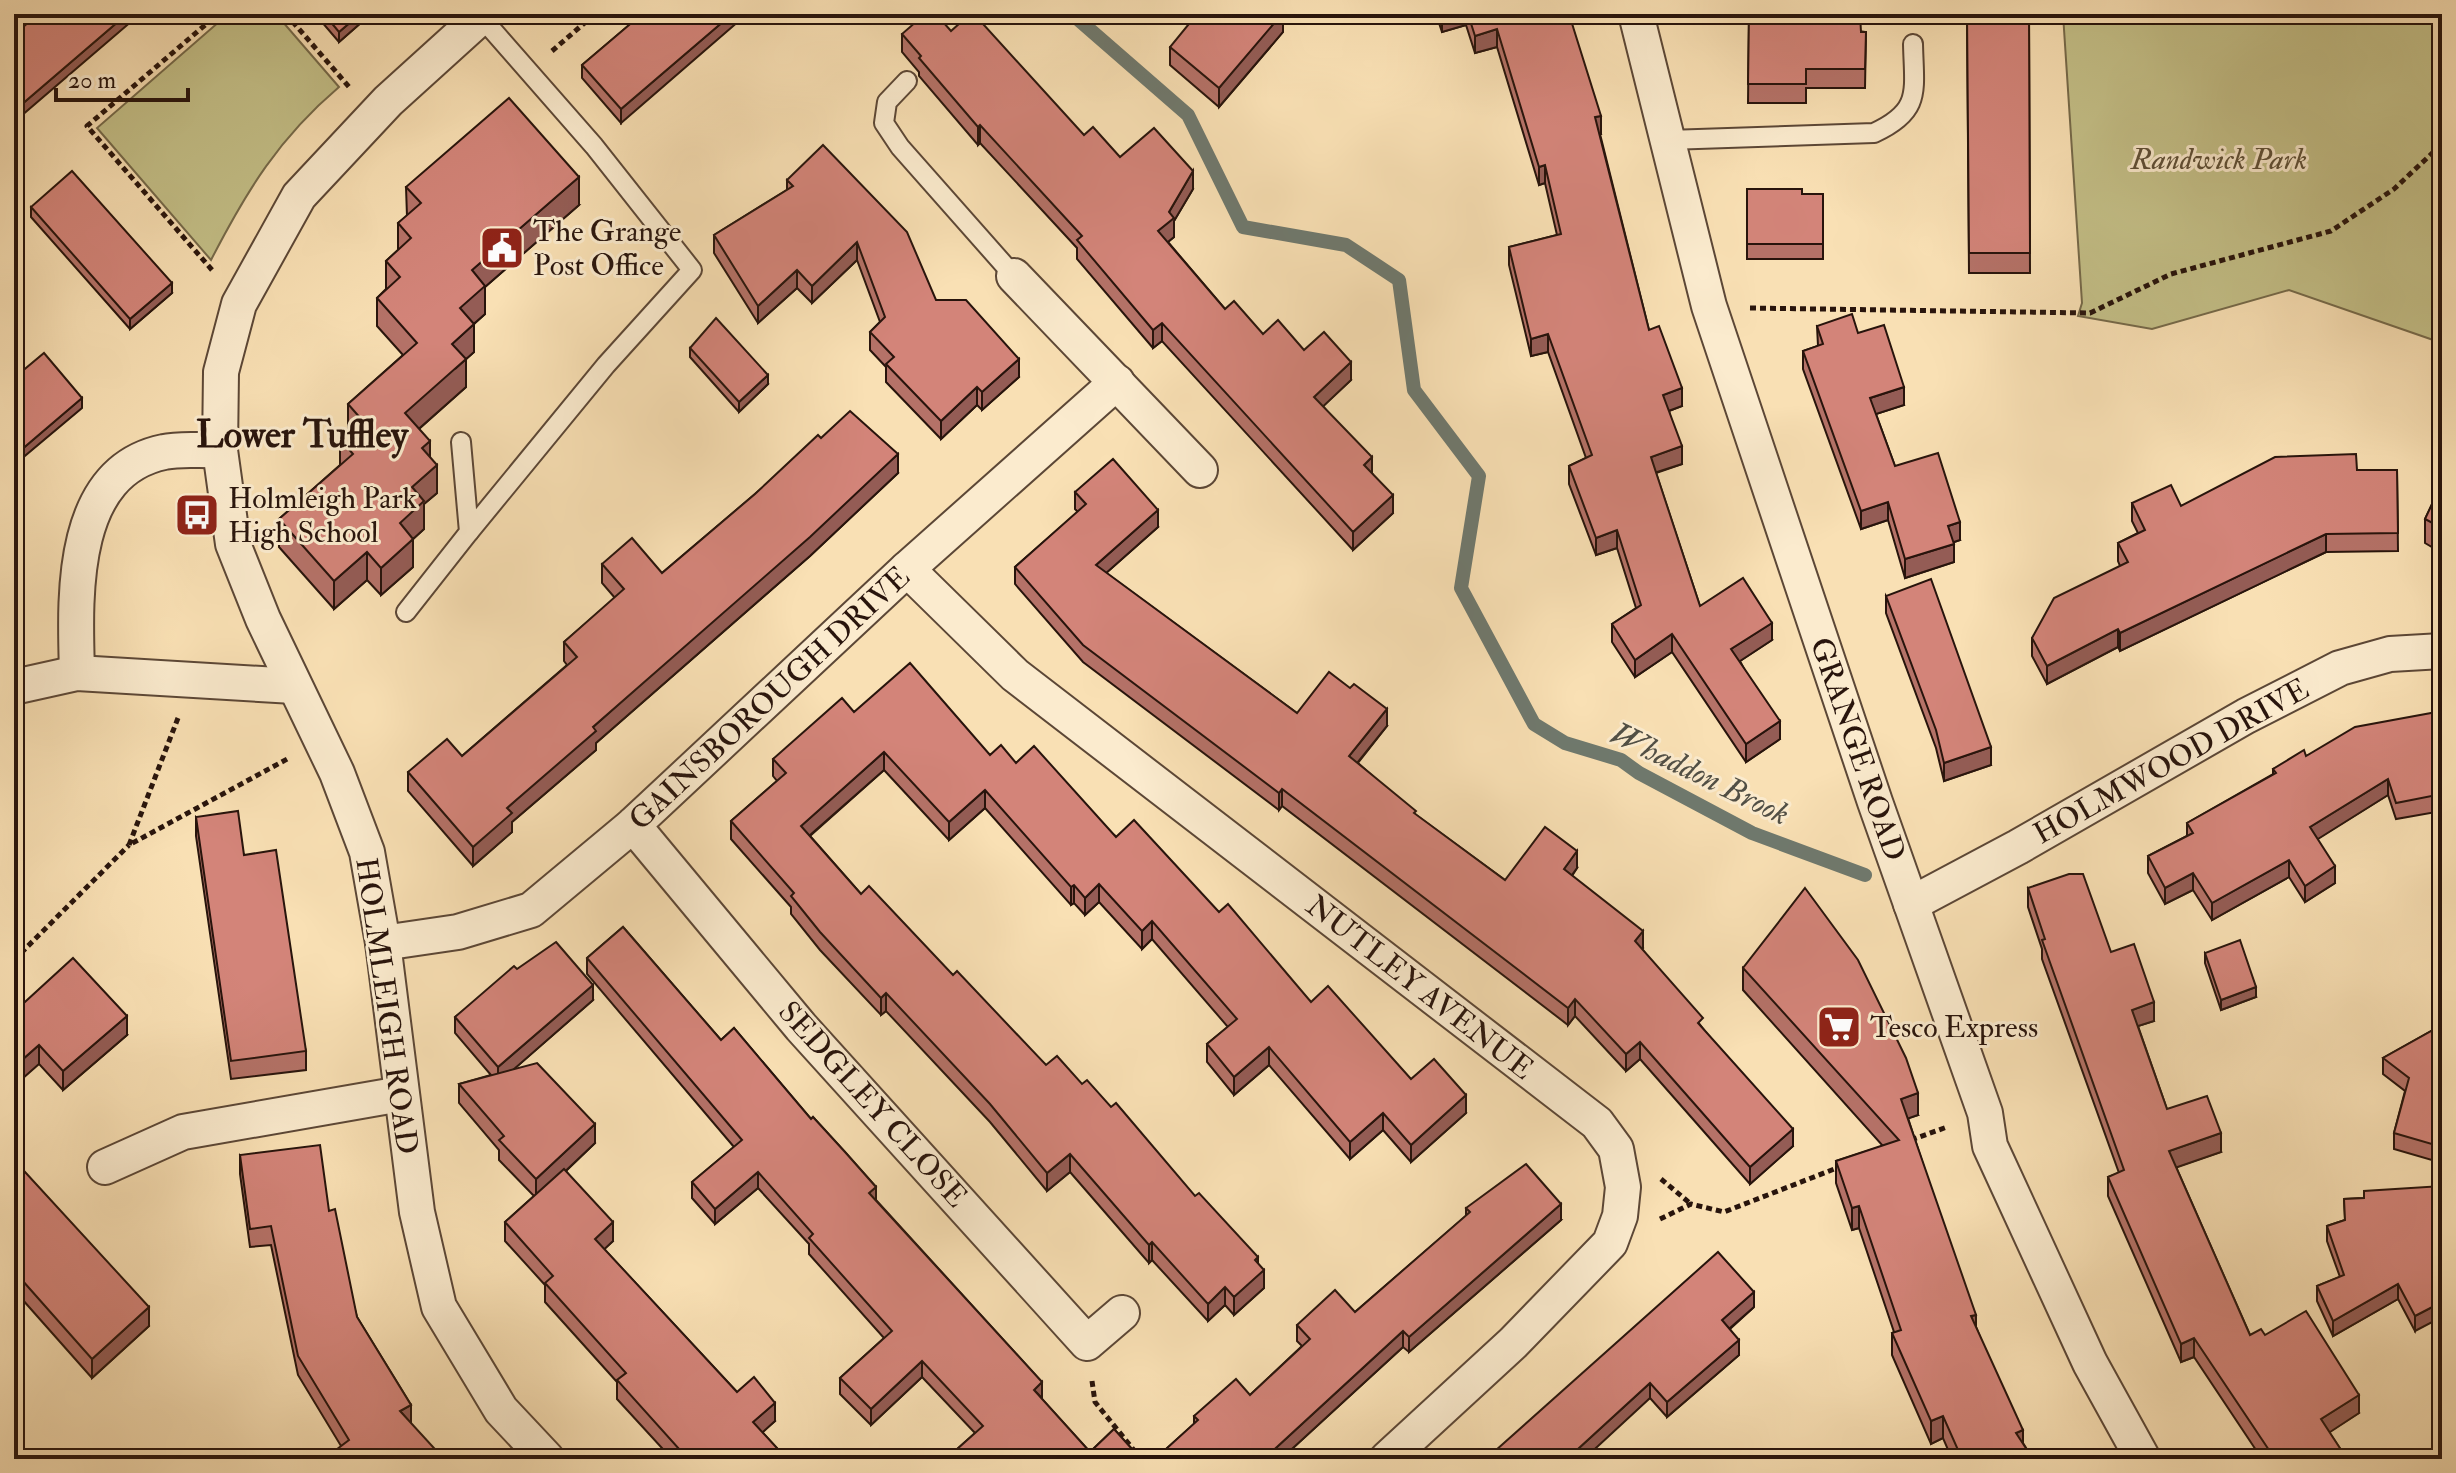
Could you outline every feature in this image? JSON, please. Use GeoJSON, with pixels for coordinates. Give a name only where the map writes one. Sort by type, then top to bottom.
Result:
{"type":"FeatureCollection","features":[{"type":"Feature","properties":{"kind":"street","name":"GRANGE ROAD"},"geometry":{"type":"LineString","coordinates":[[1636,14],[1709,306],[1985,1113],[1990,1146],[2090,1363],[2143,1459]]}},
{"type":"Feature","properties":{"kind":"street","name":"HOLMLEIGH ROAD"},"geometry":{"type":"LineString","coordinates":[[483,15],[388,101],[299,196],[239,304],[221,372],[220,450],[233,544],[294,686],[321,740],[367,852],[383,943],[417,1212],[439,1307],[501,1410],[547,1459]]}},
{"type":"Feature","properties":{"kind":"street"},"geometry":{"type":"LineString","coordinates":[[1014,276],[1200,470]]}},
{"type":"Feature","properties":{"kind":"street","name":"GAINSBOROUGH DRIVE"},"geometry":{"type":"LineString","coordinates":[[383,943],[458,932],[531,910],[633,825],[907,569],[1117,382]]}},
{"type":"Feature","properties":{"kind":"street"},"geometry":{"type":"LineString","coordinates":[[77,673],[75,604],[78,563],[86,527],[107,490],[130,468],[163,452],[220,450]]}},
{"type":"Feature","properties":{"kind":"street","name":"NUTLEY AVENUE"},"geometry":{"type":"LineString","coordinates":[[907,569],[1015,675],[1597,1123],[1616,1149],[1623,1187],[1620,1216],[1610,1243],[1513,1343],[1387,1459]]}},
{"type":"Feature","properties":{"kind":"street","name":"HOLMWOOD DRIVE"},"geometry":{"type":"LineString","coordinates":[[1911,904],[2018,847],[2246,716],[2340,668],[2390,654],[2442,651]]}},
{"type":"Feature","properties":{"kind":"street"},"geometry":{"type":"LineString","coordinates":[[14,687],[77,673],[294,686]]}},
{"type":"Feature","properties":{"kind":"street","name":"SEDGLEY CLOSE"},"geometry":{"type":"LineString","coordinates":[[633,825],[801,1027],[1087,1343]]}},
{"type":"Feature","properties":{"kind":"street"},"geometry":{"type":"LineString","coordinates":[[105,1167],[183,1132],[401,1094]]}},
{"type":"Feature","properties":{"kind":"street"},"geometry":{"type":"LineString","coordinates":[[1087,1343],[1122,1313]]}},
{"type":"Feature","properties":{"kind":"lane"},"geometry":{"type":"LineString","coordinates":[[406,612],[606,365],[692,270],[483,15]]}},
{"type":"Feature","properties":{"kind":"lane"},"geometry":{"type":"LineString","coordinates":[[1668,140],[1874,133],[1898,122],[1914,101],[1913,44]]}},
{"type":"Feature","properties":{"kind":"lane"},"geometry":{"type":"LineString","coordinates":[[907,81],[887,102],[884,123],[900,147],[1014,276]]}},
{"type":"Feature","properties":{"kind":"lane"},"geometry":{"type":"LineString","coordinates":[[461,442],[469,532]]}},
{"type":"Feature","properties":{"kind":"path"},"geometry":{"type":"LineString","coordinates":[[218,14],[87,126],[239,304]]}},
{"type":"Feature","properties":{"kind":"path"},"geometry":{"type":"LineString","coordinates":[[286,14],[352,90],[388,101]]}},
{"type":"Feature","properties":{"kind":"path"},"geometry":{"type":"LineString","coordinates":[[530,70],[595,14]]}},
{"type":"Feature","properties":{"kind":"path"},"geometry":{"type":"LineString","coordinates":[[1709,306],[2090,313],[2171,274],[2331,231],[2394,189],[2442,144]]}},
{"type":"Feature","properties":{"kind":"path"},"geometry":{"type":"LineString","coordinates":[[129,845],[192,679]]}},
{"type":"Feature","properties":{"kind":"path"},"geometry":{"type":"LineString","coordinates":[[14,960],[129,845],[321,740]]}},
{"type":"Feature","properties":{"kind":"path"},"geometry":{"type":"LineString","coordinates":[[1903,1143],[1985,1113]]}},
{"type":"Feature","properties":{"kind":"path"},"geometry":{"type":"LineString","coordinates":[[1610,1243],[1691,1204],[1724,1212],[1849,1164]]}},
{"type":"Feature","properties":{"kind":"path"},"geometry":{"type":"LineString","coordinates":[[1087,1343],[1095,1402],[1141,1459]]}},
{"type":"Feature","properties":{"kind":"green space"},"geometry":{"type":"Polygon","coordinates":[[[228,14],[276,14],[339,87],[299,126],[266,166],[211,260],[97,128],[228,14]]]}},
{"type":"Feature","properties":{"kind":"green space","name":"Randwick Park"},"geometry":{"type":"Polygon","coordinates":[[[2063,14],[2442,14],[2442,343],[2289,290],[2152,329],[2078,316],[2082,303],[2063,14]]]}},
{"type":"Feature","properties":{"kind":"building"},"geometry":{"type":"Polygon","coordinates":[[[38,14],[127,14],[14,111],[14,35],[38,14]]]}},
{"type":"Feature","properties":{"kind":"building"},"geometry":{"type":"Polygon","coordinates":[[[324,14],[360,14],[339,32],[324,14]]]}},
{"type":"Feature","properties":{"kind":"building"},"geometry":{"type":"Polygon","coordinates":[[[642,14],[732,14],[621,109],[582,65],[642,14]]]}},
{"type":"Feature","properties":{"kind":"building"},"geometry":{"type":"Polygon","coordinates":[[[925,14],[936,14],[951,31],[974,14],[1084,135],[1093,127],[1120,157],[1154,128],[1193,171],[1169,212],[1174,218],[1158,231],[1225,309],[1234,301],[1263,334],[1278,320],[1304,350],[1324,332],[1351,362],[1314,397],[1372,457],[1364,465],[1393,495],[1353,532],[1162,323],[1153,330],[1077,240],[1082,236],[980,125],[978,127],[919,58],[921,56],[902,34],[925,14]]]}},
{"type":"Feature","properties":{"kind":"building"},"geometry":{"type":"Polygon","coordinates":[[[1197,14],[1282,14],[1219,88],[1170,47],[1197,14]]]}},
{"type":"Feature","properties":{"kind":"building"},"geometry":{"type":"Polygon","coordinates":[[[1468,14],[1569,14],[1601,116],[1595,117],[1649,330],[1659,326],[1682,388],[1663,395],[1682,446],[1651,457],[1700,606],[1743,578],[1772,623],[1731,649],[1780,721],[1746,744],[1672,634],[1635,660],[1612,624],[1641,605],[1617,530],[1596,538],[1569,466],[1592,455],[1548,334],[1531,339],[1509,247],[1561,234],[1545,165],[1539,167],[1497,29],[1475,36],[1468,14]]]}},
{"type":"Feature","properties":{"kind":"building"},"geometry":{"type":"Polygon","coordinates":[[[1749,14],[1860,14],[1861,32],[1866,32],[1865,69],[1806,69],[1806,84],[1748,84],[1749,14]]]}},
{"type":"Feature","properties":{"kind":"building"},"geometry":{"type":"Polygon","coordinates":[[[1967,14],[2029,14],[2030,253],[1969,253],[1967,14]]]}},
{"type":"Feature","properties":{"kind":"building"},"geometry":{"type":"Polygon","coordinates":[[[509,98],[579,177],[472,270],[485,286],[460,308],[474,324],[452,344],[466,359],[405,413],[430,441],[422,448],[437,465],[412,487],[424,501],[400,523],[413,539],[381,568],[367,552],[334,581],[279,519],[353,454],[340,439],[362,420],[348,404],[417,343],[377,298],[400,277],[386,261],[411,238],[398,223],[421,203],[406,187],[509,98]]]}},
{"type":"Feature","properties":{"kind":"building"},"geometry":{"type":"Polygon","coordinates":[[[823,145],[907,232],[936,300],[966,300],[1019,359],[982,392],[977,387],[941,421],[886,364],[894,357],[870,332],[885,317],[857,242],[812,286],[797,270],[758,306],[714,235],[793,186],[787,180],[823,145]]]}},
{"type":"Feature","properties":{"kind":"building"},"geometry":{"type":"Polygon","coordinates":[[[72,171],[172,283],[130,319],[31,207],[72,171]]]}},
{"type":"Feature","properties":{"kind":"building"},"geometry":{"type":"Polygon","coordinates":[[[1747,189],[1802,189],[1802,194],[1823,194],[1823,244],[1747,244],[1747,189]]]}},
{"type":"Feature","properties":{"kind":"building"},"geometry":{"type":"Polygon","coordinates":[[[1852,314],[1858,333],[1884,325],[1904,387],[1870,398],[1895,466],[1938,453],[1960,522],[1948,526],[1954,544],[1905,559],[1888,502],[1861,511],[1803,351],[1823,344],[1817,326],[1852,314]]]}},
{"type":"Feature","properties":{"kind":"building"},"geometry":{"type":"Polygon","coordinates":[[[716,318],[768,375],[739,402],[690,348],[716,318]]]}},
{"type":"Feature","properties":{"kind":"building"},"geometry":{"type":"Polygon","coordinates":[[[44,353],[82,398],[14,456],[14,378],[44,353]]]}},
{"type":"Feature","properties":{"kind":"building"},"geometry":{"type":"Polygon","coordinates":[[[850,411],[898,454],[810,537],[593,727],[596,731],[507,808],[512,813],[473,847],[408,772],[447,739],[462,756],[577,657],[564,642],[624,589],[602,564],[632,538],[662,573],[755,494],[818,435],[821,438],[850,411]]]}},
{"type":"Feature","properties":{"kind":"building"},"geometry":{"type":"Polygon","coordinates":[[[2356,454],[2357,470],[2397,470],[2398,533],[2326,534],[2120,633],[2118,629],[2047,666],[2032,638],[2054,598],[2128,562],[2118,543],[2145,530],[2132,503],[2171,485],[2181,506],[2275,457],[2356,454]]]}},
{"type":"Feature","properties":{"kind":"building"},"geometry":{"type":"Polygon","coordinates":[[[1113,459],[1158,510],[1096,565],[1297,713],[1329,672],[1350,688],[1354,684],[1387,709],[1349,756],[1416,811],[1414,813],[1505,880],[1545,827],[1577,851],[1564,869],[1643,931],[1635,941],[1703,1018],[1698,1023],[1793,1129],[1750,1167],[1640,1042],[1626,1054],[1575,999],[1568,1008],[1282,789],[1279,793],[1083,645],[1015,567],[1086,504],[1075,492],[1113,459]]]}},
{"type":"Feature","properties":{"kind":"building"},"geometry":{"type":"Polygon","coordinates":[[[2442,483],[2442,528],[2425,519],[2442,483]]]}},
{"type":"Feature","properties":{"kind":"building"},"geometry":{"type":"Polygon","coordinates":[[[1931,579],[1991,747],[1944,763],[1936,730],[1886,596],[1931,579]]]}},
{"type":"Feature","properties":{"kind":"building"},"geometry":{"type":"Polygon","coordinates":[[[910,663],[990,755],[1001,745],[1016,763],[1034,746],[1116,837],[1134,820],[1219,912],[1228,904],[1311,1002],[1328,986],[1411,1079],[1434,1059],[1466,1095],[1411,1145],[1383,1113],[1350,1142],[1269,1047],[1234,1077],[1207,1044],[1237,1019],[1152,921],[1142,931],[1099,884],[1085,898],[1074,885],[1071,887],[985,790],[949,822],[884,752],[801,826],[861,894],[869,886],[953,975],[957,971],[1046,1065],[1057,1056],[1082,1084],[1087,1080],[1111,1107],[1116,1103],[1195,1196],[1199,1193],[1258,1257],[1255,1260],[1264,1270],[1234,1297],[1225,1287],[1208,1304],[1152,1242],[1149,1245],[1070,1154],[1047,1173],[990,1104],[886,993],[881,998],[820,932],[791,896],[794,893],[731,821],[786,773],[773,759],[842,698],[854,712],[910,663]]]}},
{"type":"Feature","properties":{"kind":"building"},"geometry":{"type":"Polygon","coordinates":[[[2442,711],[2442,794],[2396,803],[2388,779],[2310,827],[2335,866],[2305,886],[2289,860],[2212,903],[2193,873],[2165,888],[2148,856],[2193,833],[2187,823],[2276,773],[2273,769],[2304,750],[2306,756],[2355,727],[2442,711]]]}},
{"type":"Feature","properties":{"kind":"building"},"geometry":{"type":"Polygon","coordinates":[[[238,811],[244,855],[276,850],[306,1051],[231,1061],[196,817],[238,811]]]}},
{"type":"Feature","properties":{"kind":"building"},"geometry":{"type":"Polygon","coordinates":[[[2069,874],[2083,874],[2111,952],[2134,944],[2154,1002],[2132,1010],[2167,1109],[2207,1096],[2221,1133],[2169,1151],[2250,1335],[2261,1329],[2265,1335],[2306,1311],[2359,1395],[2321,1419],[2347,1459],[2275,1459],[2194,1338],[2181,1344],[2108,1177],[2124,1170],[2042,940],[2045,939],[2028,888],[2069,874]]]}},
{"type":"Feature","properties":{"kind":"building"},"geometry":{"type":"Polygon","coordinates":[[[1805,888],[1858,960],[1906,1058],[1918,1093],[1901,1099],[1976,1315],[1971,1316],[2023,1430],[2016,1433],[2033,1459],[1962,1459],[1943,1416],[1931,1421],[1892,1333],[1901,1330],[1859,1206],[1852,1208],[1836,1161],[1899,1140],[1743,968],[1805,888]]]}},
{"type":"Feature","properties":{"kind":"building"},"geometry":{"type":"Polygon","coordinates":[[[623,927],[721,1040],[734,1028],[811,1119],[813,1117],[845,1152],[876,1187],[869,1193],[1042,1382],[1034,1390],[1090,1452],[1114,1429],[1141,1459],[946,1459],[983,1426],[922,1361],[871,1409],[840,1378],[892,1331],[809,1238],[813,1234],[758,1172],[715,1209],[692,1182],[742,1140],[587,958],[623,927]]]}},
{"type":"Feature","properties":{"kind":"building"},"geometry":{"type":"Polygon","coordinates":[[[2240,940],[2256,987],[2221,1000],[2205,953],[2240,940]]]}},
{"type":"Feature","properties":{"kind":"building"},"geometry":{"type":"Polygon","coordinates":[[[556,942],[593,985],[498,1067],[455,1017],[514,966],[517,969],[556,942]]]}},
{"type":"Feature","properties":{"kind":"building"},"geometry":{"type":"Polygon","coordinates":[[[73,958],[127,1016],[63,1071],[39,1045],[14,1067],[14,1012],[73,958]]]}},
{"type":"Feature","properties":{"kind":"building"},"geometry":{"type":"Polygon","coordinates":[[[2442,1025],[2442,1147],[2394,1133],[2409,1078],[2383,1058],[2442,1025]]]}},
{"type":"Feature","properties":{"kind":"building"},"geometry":{"type":"Polygon","coordinates":[[[537,1063],[595,1124],[536,1179],[499,1140],[504,1136],[459,1084],[537,1063]]]}},
{"type":"Feature","properties":{"kind":"building"},"geometry":{"type":"Polygon","coordinates":[[[320,1145],[329,1211],[335,1209],[357,1317],[411,1405],[400,1411],[444,1459],[324,1459],[349,1440],[298,1356],[271,1226],[250,1229],[240,1155],[320,1145]]]}},
{"type":"Feature","properties":{"kind":"building"},"geometry":{"type":"Polygon","coordinates":[[[14,1160],[149,1307],[92,1359],[14,1271],[14,1160]]]}},
{"type":"Feature","properties":{"kind":"building"},"geometry":{"type":"Polygon","coordinates":[[[1526,1164],[1561,1204],[1409,1337],[1403,1331],[1264,1459],[1155,1459],[1198,1420],[1194,1416],[1236,1379],[1250,1395],[1310,1339],[1297,1325],[1335,1290],[1355,1312],[1470,1212],[1466,1208],[1526,1164]]]}},
{"type":"Feature","properties":{"kind":"building"},"geometry":{"type":"Polygon","coordinates":[[[564,1169],[613,1222],[595,1239],[737,1392],[754,1377],[775,1403],[753,1422],[787,1459],[688,1459],[617,1380],[626,1373],[545,1283],[553,1276],[505,1222],[564,1169]]]}},
{"type":"Feature","properties":{"kind":"building"},"geometry":{"type":"Polygon","coordinates":[[[2442,1186],[2442,1302],[2415,1316],[2398,1284],[2333,1321],[2317,1286],[2344,1275],[2327,1226],[2345,1220],[2344,1199],[2364,1198],[2364,1191],[2442,1186]]]}},
{"type":"Feature","properties":{"kind":"building"},"geometry":{"type":"Polygon","coordinates":[[[1718,1252],[1754,1292],[1722,1320],[1739,1340],[1667,1402],[1650,1383],[1567,1459],[1486,1459],[1718,1252]]]}},
{"type":"Feature","properties":{"kind":"waterway","name":"Whaddon Brook"},"geometry":{"type":"LineString","coordinates":[[1072,14],[1188,115],[1243,227],[1346,245],[1399,280],[1414,390],[1479,476],[1461,588],[1534,724],[1565,743],[1621,760],[1639,773],[1752,833],[1865,875]]}},
{"type":"Feature","properties":{"kind":"place","name":"The Grange Post Office"},"geometry":{"type":"Point","coordinates":[502,248]}},
{"type":"Feature","properties":{"kind":"place","name":"Holmleigh Park High School"},"geometry":{"type":"Point","coordinates":[197,515]}},
{"type":"Feature","properties":{"kind":"place","name":"Tesco Express"},"geometry":{"type":"Point","coordinates":[1839,1027]}},
{"type":"Feature","properties":{"kind":"district","name":"Lower Tuffley"},"geometry":{"type":"Point","coordinates":[302,434]}}]}
